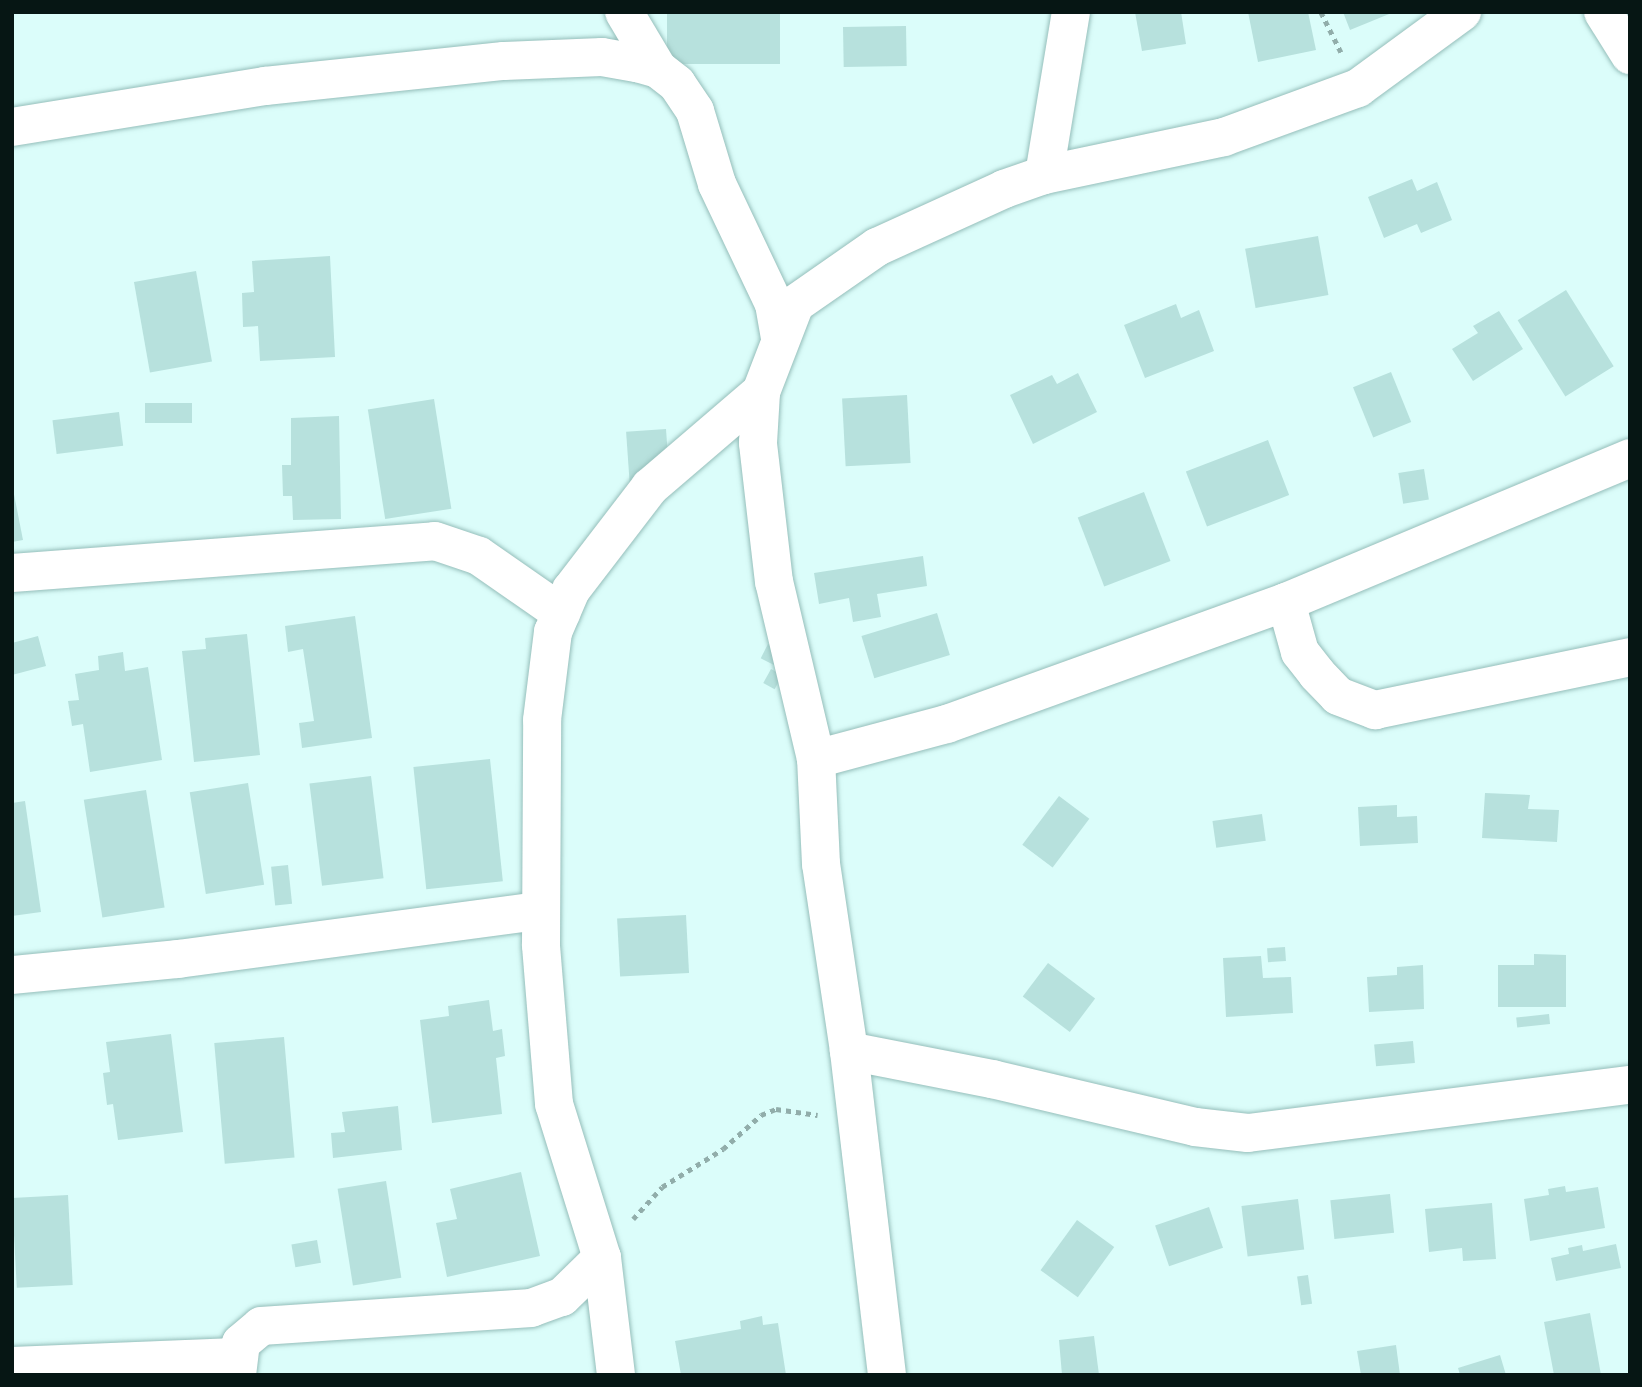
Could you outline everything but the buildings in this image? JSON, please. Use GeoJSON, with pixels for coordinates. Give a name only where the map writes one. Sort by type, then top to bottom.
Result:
{"type":"FeatureCollection","features":[{"type":"Feature","properties":{"kind":"street"},"geometry":{"type":"LineString","coordinates":[[624,12],[659,69],[677,84],[695,111],[716,184],[774,304],[780,337]]}},
{"type":"Feature","properties":{"kind":"street"},"geometry":{"type":"LineString","coordinates":[[1044,175],[1071,12]]}},
{"type":"Feature","properties":{"kind":"street"},"geometry":{"type":"LineString","coordinates":[[887,1375],[849,1051],[821,864],[816,759],[774,582],[758,443],[761,392],[780,337],[795,304],[835,272],[877,247],[1044,175],[1224,137],[1358,88],[1462,12]]}},
{"type":"Feature","properties":{"kind":"street"},"geometry":{"type":"LineString","coordinates":[[1603,12],[1630,55]]}},
{"type":"Feature","properties":{"kind":"street"},"geometry":{"type":"LineString","coordinates":[[12,128],[265,86],[504,61],[602,57],[659,69]]}},
{"type":"Feature","properties":{"kind":"street"},"geometry":{"type":"LineString","coordinates":[[617,1375],[602,1258],[554,1104],[540,911],[542,720],[553,632],[585,571],[650,487],[761,392]]}},
{"type":"Feature","properties":{"kind":"street"},"geometry":{"type":"LineString","coordinates":[[816,759],[947,724],[1286,602],[1630,458]]}},
{"type":"Feature","properties":{"kind":"street"},"geometry":{"type":"LineString","coordinates":[[12,573],[435,541],[479,556],[561,613]]}},
{"type":"Feature","properties":{"kind":"street"},"geometry":{"type":"LineString","coordinates":[[1286,602],[1300,652],[1317,674],[1338,696],[1375,710],[1630,657]]}},
{"type":"Feature","properties":{"kind":"street"},"geometry":{"type":"LineString","coordinates":[[12,975],[178,959],[540,911]]}},
{"type":"Feature","properties":{"kind":"street"},"geometry":{"type":"LineString","coordinates":[[849,1051],[992,1079],[1195,1127],[1248,1133],[1630,1085]]}},
{"type":"Feature","properties":{"kind":"street"},"geometry":{"type":"LineString","coordinates":[[12,1366],[237,1366],[250,1331],[261,1326],[531,1308],[562,1297],[602,1258]]}},
{"type":"Feature","properties":{"kind":"path"},"geometry":{"type":"LineString","coordinates":[[602,1258],[662,1187],[723,1149],[755,1119],[776,1109],[816,1115],[852,1091]]}}]}
